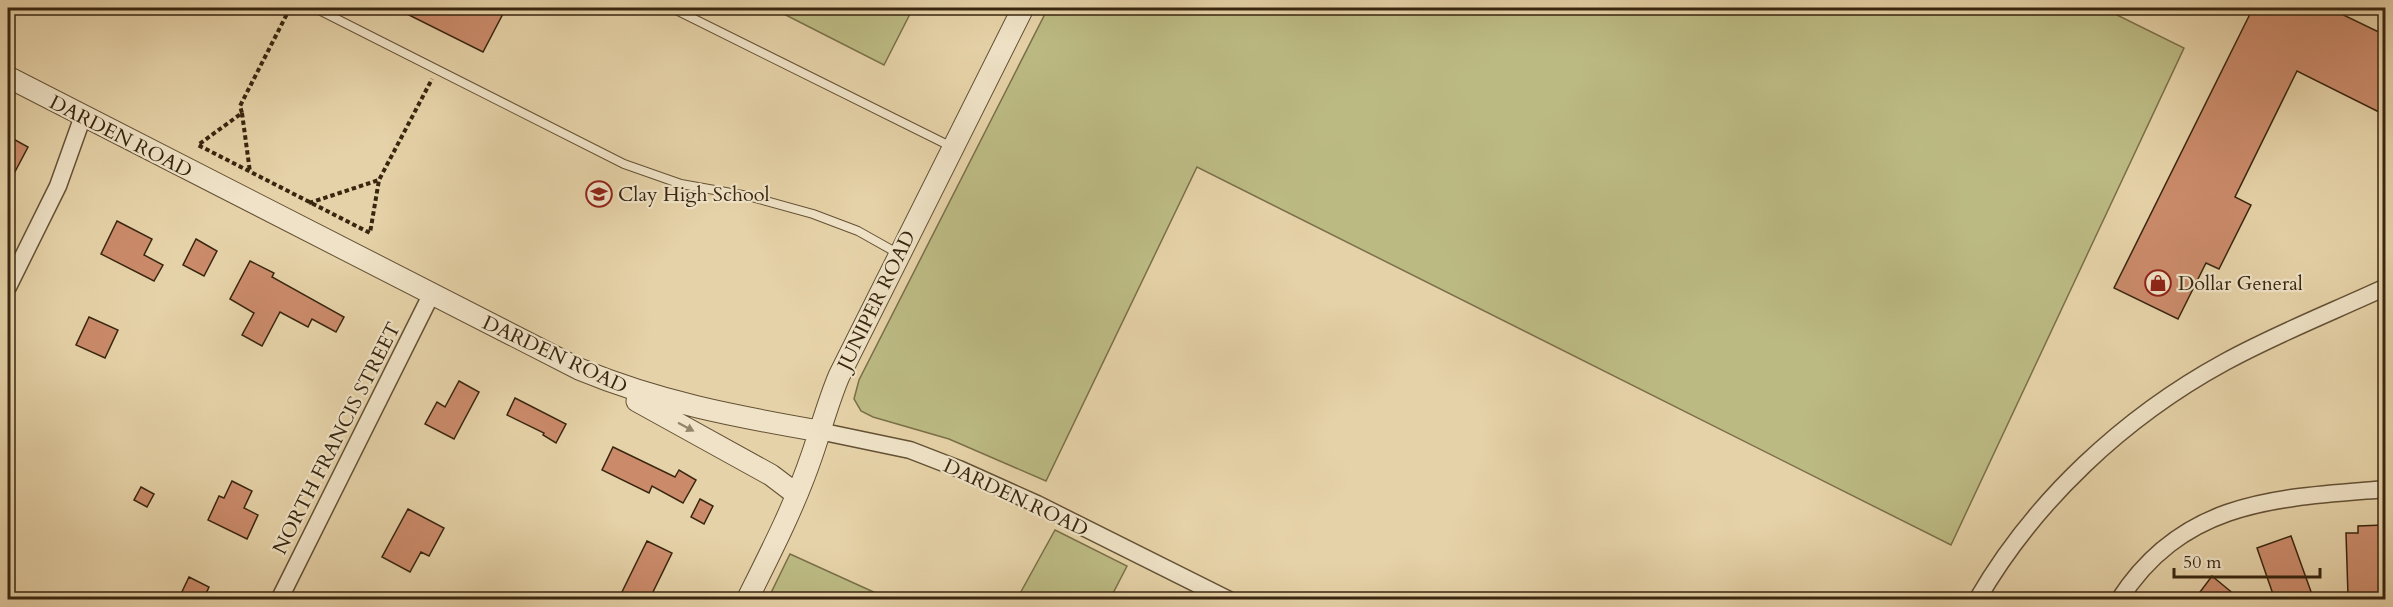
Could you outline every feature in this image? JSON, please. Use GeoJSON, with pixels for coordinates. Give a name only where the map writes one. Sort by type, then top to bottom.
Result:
{"type":"FeatureCollection","features":[{"type":"Feature","properties":{"kind":"street","name":"JUNIPER ROAD"},"geometry":{"type":"LineString","coordinates":[[747,600],[782,531],[838,376],[1023,8]]}},
{"type":"Feature","properties":{"kind":"street","name":"DARDEN ROAD"},"geometry":{"type":"LineString","coordinates":[[8,77],[579,369],[632,391],[680,404],[910,450],[1037,504],[1228,600]]}},
{"type":"Feature","properties":{"kind":"street"},"geometry":{"type":"LineString","coordinates":[[8,287],[58,186],[83,116]]}},
{"type":"Feature","properties":{"kind":"street"},"geometry":{"type":"LineString","coordinates":[[1977,600],[1994,571],[2033,520],[2067,482],[2118,435],[2224,363],[2385,287]]}},
{"type":"Feature","properties":{"kind":"street","name":"NORTH FRANCIS STREET"},"geometry":{"type":"LineString","coordinates":[[279,600],[431,295]]}},
{"type":"Feature","properties":{"kind":"street"},"geometry":{"type":"LineString","coordinates":[[579,369],[736,454],[771,475],[796,494]]}},
{"type":"Feature","properties":{"kind":"street"},"geometry":{"type":"LineString","coordinates":[[2119,600],[2139,572],[2171,543],[2197,526],[2233,508],[2291,496],[2385,489]]}},
{"type":"Feature","properties":{"kind":"lane"},"geometry":{"type":"LineString","coordinates":[[315,8],[624,164],[681,184],[748,196],[813,214],[858,231],[899,254]]}},
{"type":"Feature","properties":{"kind":"lane"},"geometry":{"type":"LineString","coordinates":[[672,8],[953,147]]}},
{"type":"Feature","properties":{"kind":"path"},"geometry":{"type":"LineString","coordinates":[[250,172],[240,106],[290,8]]}},
{"type":"Feature","properties":{"kind":"path"},"geometry":{"type":"LineString","coordinates":[[242,113],[198,145],[370,233],[379,180],[437,69]]}},
{"type":"Feature","properties":{"kind":"path"},"geometry":{"type":"LineString","coordinates":[[309,203],[379,180]]}},
{"type":"Feature","properties":{"kind":"shaded area"},"geometry":{"type":"Polygon","coordinates":[[[772,8],[913,8],[884,65],[772,8]]]}},
{"type":"Feature","properties":{"kind":"shaded area"},"geometry":{"type":"Polygon","coordinates":[[[1048,8],[2103,8],[2184,48],[1951,545],[1197,167],[1046,481],[949,439],[873,417],[861,411],[854,399],[859,380],[1048,8]]]}},
{"type":"Feature","properties":{"kind":"shaded area"},"geometry":{"type":"Polygon","coordinates":[[[1055,530],[1127,566],[1110,599],[1017,599],[1055,530]]]}},
{"type":"Feature","properties":{"kind":"shaded area"},"geometry":{"type":"Polygon","coordinates":[[[790,554],[889,599],[768,599],[790,554]]]}},
{"type":"Feature","properties":{"kind":"building"},"geometry":{"type":"Polygon","coordinates":[[[395,8],[506,8],[483,52],[395,8]]]}},
{"type":"Feature","properties":{"kind":"building"},"geometry":{"type":"Polygon","coordinates":[[[2253,8],[2329,8],[2385,35],[2385,115],[2297,71],[2235,197],[2251,205],[2219,269],[2206,263],[2178,319],[2114,288],[2253,8]]]}},
{"type":"Feature","properties":{"kind":"building"},"geometry":{"type":"Polygon","coordinates":[[[8,136],[28,147],[8,185],[8,136]]]}},
{"type":"Feature","properties":{"kind":"building"},"geometry":{"type":"Polygon","coordinates":[[[117,221],[152,239],[144,255],[163,265],[154,281],[101,254],[117,221]]]}},
{"type":"Feature","properties":{"kind":"building"},"geometry":{"type":"Polygon","coordinates":[[[196,239],[217,251],[204,276],[183,265],[196,239]]]}},
{"type":"Feature","properties":{"kind":"building"},"geometry":{"type":"Polygon","coordinates":[[[250,261],[274,273],[272,277],[344,317],[336,332],[312,319],[308,327],[280,312],[262,346],[242,335],[254,313],[230,299],[250,261]]]}},
{"type":"Feature","properties":{"kind":"building"},"geometry":{"type":"Polygon","coordinates":[[[89,317],[118,330],[105,358],[76,345],[89,317]]]}},
{"type":"Feature","properties":{"kind":"building"},"geometry":{"type":"Polygon","coordinates":[[[459,381],[479,392],[454,439],[425,424],[437,402],[445,407],[459,381]]]}},
{"type":"Feature","properties":{"kind":"building"},"geometry":{"type":"Polygon","coordinates":[[[515,398],[566,424],[556,443],[543,435],[544,433],[507,415],[515,398]]]}},
{"type":"Feature","properties":{"kind":"building"},"geometry":{"type":"Polygon","coordinates":[[[613,447],[675,477],[679,470],[696,480],[683,503],[652,486],[649,493],[602,470],[613,447]]]}},
{"type":"Feature","properties":{"kind":"building"},"geometry":{"type":"Polygon","coordinates":[[[232,481],[252,491],[244,508],[258,515],[247,539],[208,520],[219,496],[224,498],[232,481]]]}},
{"type":"Feature","properties":{"kind":"building"},"geometry":{"type":"Polygon","coordinates":[[[141,487],[154,494],[147,507],[134,500],[141,487]]]}},
{"type":"Feature","properties":{"kind":"building"},"geometry":{"type":"Polygon","coordinates":[[[700,499],[713,506],[704,524],[691,517],[700,499]]]}},
{"type":"Feature","properties":{"kind":"building"},"geometry":{"type":"Polygon","coordinates":[[[408,509],[444,528],[429,556],[421,552],[410,572],[382,557],[408,509]]]}},
{"type":"Feature","properties":{"kind":"building"},"geometry":{"type":"Polygon","coordinates":[[[2383,525],[2385,595],[2348,596],[2346,533],[2358,533],[2358,526],[2383,525]]]}},
{"type":"Feature","properties":{"kind":"building"},"geometry":{"type":"Polygon","coordinates":[[[2291,536],[2314,600],[2275,600],[2257,548],[2291,536]]]}},
{"type":"Feature","properties":{"kind":"building"},"geometry":{"type":"Polygon","coordinates":[[[647,541],[672,553],[649,600],[618,600],[647,541]]]}},
{"type":"Feature","properties":{"kind":"building"},"geometry":{"type":"Polygon","coordinates":[[[2212,576],[2241,600],[2194,600],[2212,576]]]}},
{"type":"Feature","properties":{"kind":"building"},"geometry":{"type":"Polygon","coordinates":[[[189,577],[209,587],[203,600],[178,600],[189,577]]]}},
{"type":"Feature","properties":{"kind":"place","name":"Clay High School"},"geometry":{"type":"Point","coordinates":[599,194]}},
{"type":"Feature","properties":{"kind":"place","name":"Dollar General"},"geometry":{"type":"Point","coordinates":[2158,283]}}]}
